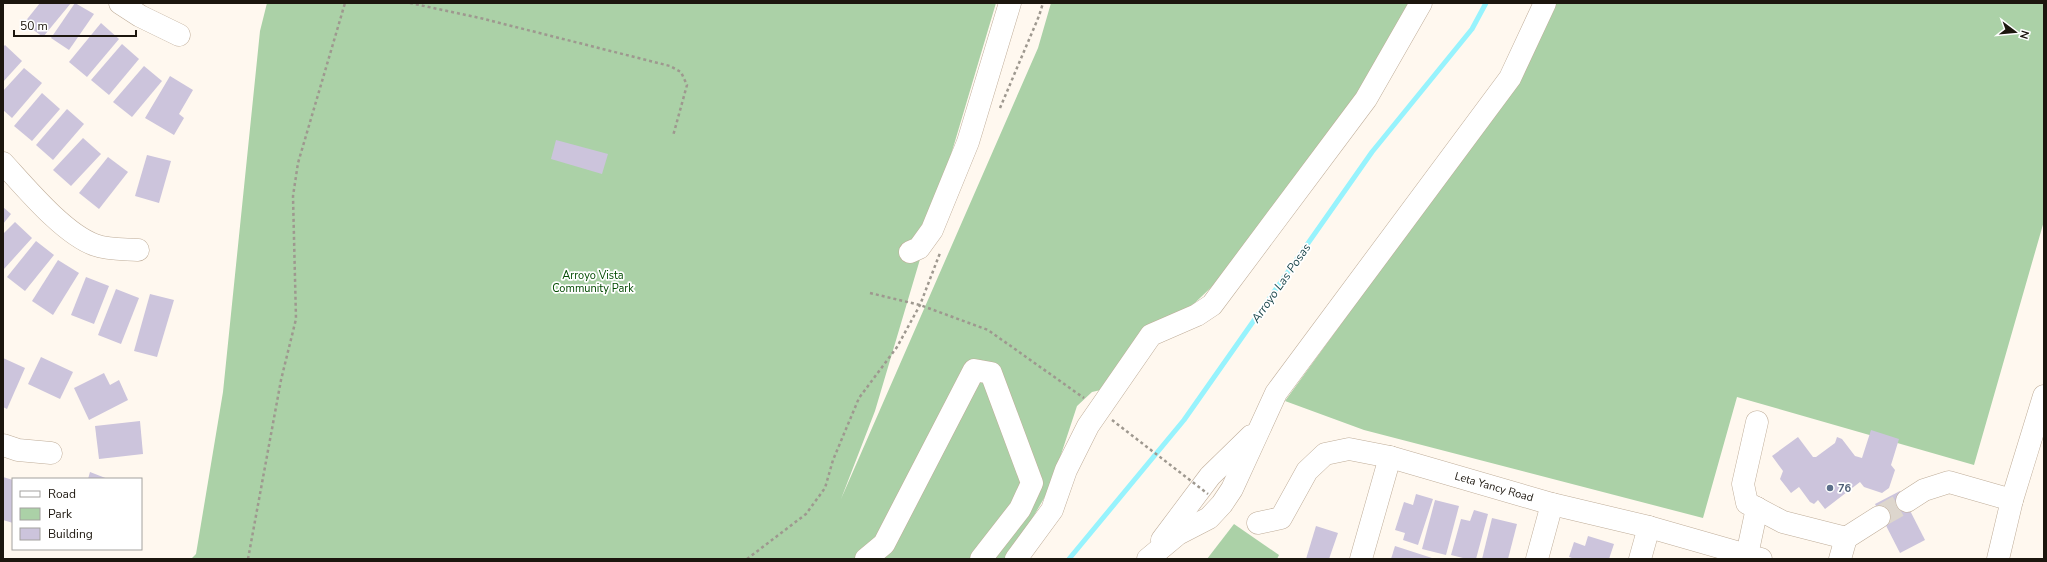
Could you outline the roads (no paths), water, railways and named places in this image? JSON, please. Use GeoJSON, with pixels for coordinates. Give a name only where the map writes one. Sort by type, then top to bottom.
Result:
{"type":"FeatureCollection","features":[{"type":"Feature","properties":{"kind":"street"},"geometry":{"type":"LineString","coordinates":[[120,3],[140,16],[179,35]]}},
{"type":"Feature","properties":{"kind":"street"},"geometry":{"type":"LineString","coordinates":[[910,252],[920,248],[932,230],[968,142],[1010,3]]}},
{"type":"Feature","properties":{"kind":"street"},"geometry":{"type":"LineString","coordinates":[[1016,559],[1052,510],[1066,470],[1088,426],[1105,414],[1150,335],[1197,316],[1212,305],[1366,99],[1421,3]]}},
{"type":"Feature","properties":{"kind":"street"},"geometry":{"type":"LineString","coordinates":[[1149,557],[1178,534],[1209,518],[1222,504],[1232,489],[1276,392],[1510,78],[1545,3]]}},
{"type":"Feature","properties":{"kind":"street"},"geometry":{"type":"LineString","coordinates":[[3,163],[59,220],[87,242],[106,248],[138,250]]}},
{"type":"Feature","properties":{"kind":"street"},"geometry":{"type":"LineString","coordinates":[[866,559],[884,544],[974,370],[991,373],[1032,483],[1020,509],[981,559]]}},
{"type":"Feature","properties":{"kind":"street"},"geometry":{"type":"LineString","coordinates":[[1998,559],[2012,500],[2044,396]]}},
{"type":"Feature","properties":{"kind":"street"},"geometry":{"type":"LineString","coordinates":[[1757,422],[1743,484],[1747,503],[1783,522],[1846,538]]}},
{"type":"Feature","properties":{"kind":"street"},"geometry":{"type":"LineString","coordinates":[[3,445],[18,450],[51,453]]}},
{"type":"Feature","properties":{"kind":"street","name":"Leta Yancy Road"},"geometry":{"type":"LineString","coordinates":[[1258,523],[1281,518],[1307,471],[1325,454],[1349,449],[1390,458],[1552,504],[1649,527],[1754,557]]}},
{"type":"Feature","properties":{"kind":"street"},"geometry":{"type":"LineString","coordinates":[[1361,559],[1390,458]]}},
{"type":"Feature","properties":{"kind":"street"},"geometry":{"type":"LineString","coordinates":[[1907,501],[1924,490],[1949,482],[2012,500]]}},
{"type":"Feature","properties":{"kind":"street"},"geometry":{"type":"LineString","coordinates":[[1537,559],[1552,504]]}},
{"type":"Feature","properties":{"kind":"street"},"geometry":{"type":"LineString","coordinates":[[1754,557],[1757,508]]}},
{"type":"Feature","properties":{"kind":"street"},"geometry":{"type":"LineString","coordinates":[[1840,559],[1846,538],[1879,517]]}},
{"type":"Feature","properties":{"kind":"street"},"geometry":{"type":"LineString","coordinates":[[1640,559],[1649,527]]}},
{"type":"Feature","properties":{"kind":"waterway","name":"Arroyo Las Posas"},"geometry":{"type":"LineString","coordinates":[[1069,559],[1184,420],[1372,152],[1472,29],[1486,3]]}},
{"type":"Feature","properties":{"kind":"tunnel"},"geometry":{"type":"LineString","coordinates":[[1879,517],[1907,501]]}},
{"type":"Feature","properties":{"kind":"place","name":"76"},"geometry":{"type":"Point","coordinates":[1830,488]}},
{"type":"Feature","properties":{"kind":"park label","name":"Arroyo Vista Community Park"},"geometry":{"type":"Point","coordinates":[593,281]}}]}
